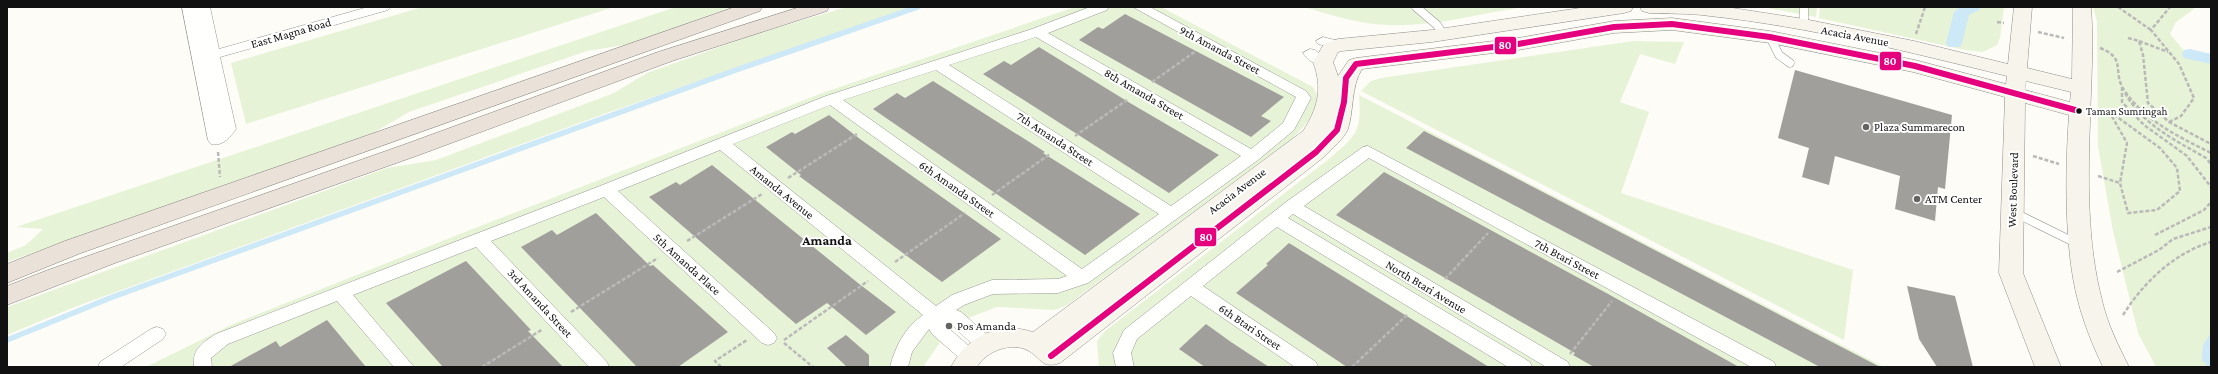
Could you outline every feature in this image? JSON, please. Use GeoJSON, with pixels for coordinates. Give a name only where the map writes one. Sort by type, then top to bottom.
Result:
{"type":"FeatureCollection","features":[{"type":"Feature","properties":{"kind":"highway"},"geometry":{"type":"LineString","coordinates":[[7,274],[73,248],[751,13],[820,7]]}},
{"type":"Feature","properties":{"kind":"highway"},"geometry":{"type":"LineString","coordinates":[[7,296],[76,268],[382,160],[751,13]]}},
{"type":"Feature","properties":{"kind":"street"},"geometry":{"type":"LineString","coordinates":[[189,7],[216,140],[228,129],[214,54],[203,7]]}},
{"type":"Feature","properties":{"kind":"street","name":"East Magna Road"},"geometry":{"type":"LineString","coordinates":[[200,59],[382,7]]}},
{"type":"Feature","properties":{"kind":"street"},"geometry":{"type":"LineString","coordinates":[[203,367],[202,357],[209,348],[222,339],[480,240],[831,100],[1037,32],[1102,7]]}},
{"type":"Feature","properties":{"kind":"street","name":"9th Amanda Street"},"geometry":{"type":"LineString","coordinates":[[1140,7],[1301,94],[1304,98],[1289,126],[1252,156]]}},
{"type":"Feature","properties":{"kind":"street"},"geometry":{"type":"LineString","coordinates":[[1335,58],[1443,34],[1624,7]]}},
{"type":"Feature","properties":{"kind":"street","name":"Acacia Avenue"},"geometry":{"type":"LineString","coordinates":[[1649,7],[1804,16],[1914,47],[2016,83],[2080,111]]}},
{"type":"Feature","properties":{"kind":"street","name":"West Boulevard"},"geometry":{"type":"LineString","coordinates":[[2023,7],[2016,83],[2011,273],[2048,367]]}},
{"type":"Feature","properties":{"kind":"street"},"geometry":{"type":"LineString","coordinates":[[2082,7],[2084,43],[2080,111],[2080,245],[2085,287],[2104,344],[2116,367]]}},
{"type":"Feature","properties":{"kind":"street","name":"Acacia Avenue"},"geometry":{"type":"LineString","coordinates":[[1048,355],[1316,152],[1337,130],[1344,102],[1335,58],[1518,44],[1614,27],[1672,24],[1770,37],[1915,66],[2016,83],[2082,88]]}},
{"type":"Feature","properties":{"kind":"street","name":"8th Amanda Street"},"geometry":{"type":"LineString","coordinates":[[1037,32],[1252,156]]}},
{"type":"Feature","properties":{"kind":"street","name":"7th Amanda Street"},"geometry":{"type":"LineString","coordinates":[[938,65],[1171,214]]}},
{"type":"Feature","properties":{"kind":"street","name":"6th Amanda Street"},"geometry":{"type":"LineString","coordinates":[[831,100],[1082,278]]}},
{"type":"Feature","properties":{"kind":"street","name":"Amanda Avenue"},"geometry":{"type":"LineString","coordinates":[[723,144],[935,315]]}},
{"type":"Feature","properties":{"kind":"street","name":"7th Btari Street"},"geometry":{"type":"LineString","coordinates":[[1292,206],[1368,151],[1767,367]]}},
{"type":"Feature","properties":{"kind":"street"},"geometry":{"type":"LineString","coordinates":[[899,367],[903,350],[921,325],[958,300],[992,287],[1058,286],[1082,278],[1252,156]]}},
{"type":"Feature","properties":{"kind":"street","name":"5th Amanda Place"},"geometry":{"type":"LineString","coordinates":[[606,190],[770,337]]}},
{"type":"Feature","properties":{"kind":"street"},"geometry":{"type":"LineString","coordinates":[[1125,367],[1122,353],[1130,335],[1292,206]]}},
{"type":"Feature","properties":{"kind":"street","name":"North Btari Avenue"},"geometry":{"type":"LineString","coordinates":[[1292,206],[1560,367]]}},
{"type":"Feature","properties":{"kind":"street","name":"North Btari Avenue"},"geometry":{"type":"LineString","coordinates":[[1277,219],[1523,367]]}},
{"type":"Feature","properties":{"kind":"street","name":"3rd Amanda Street"},"geometry":{"type":"LineString","coordinates":[[480,240],[600,367]]}},
{"type":"Feature","properties":{"kind":"street","name":"6th Btari Street"},"geometry":{"type":"LineString","coordinates":[[1191,287],[1309,367]]}},
{"type":"Feature","properties":{"kind":"street"},"geometry":{"type":"LineString","coordinates":[[341,294],[405,367]]}},
{"type":"Feature","properties":{"kind":"street"},"geometry":{"type":"LineString","coordinates":[[935,315],[938,329],[973,356],[1006,338],[1017,338],[1048,355]]}},
{"type":"Feature","properties":{"kind":"street"},"geometry":{"type":"LineString","coordinates":[[107,367],[157,334]]}},
{"type":"Feature","properties":{"kind":"lane"},"geometry":{"type":"LineString","coordinates":[[751,13],[805,7]]}},
{"type":"Feature","properties":{"kind":"lane"},"geometry":{"type":"LineString","coordinates":[[1416,7],[1437,25],[1443,34]]}},
{"type":"Feature","properties":{"kind":"lane"},"geometry":{"type":"LineString","coordinates":[[1770,37],[1778,55],[1790,63]]}},
{"type":"Feature","properties":{"kind":"lane"},"geometry":{"type":"LineString","coordinates":[[2012,211],[2080,245]]}},
{"type":"Feature","properties":{"kind":"path"},"geometry":{"type":"LineString","coordinates":[[1915,40],[1926,7]]}},
{"type":"Feature","properties":{"kind":"path"},"geometry":{"type":"LineString","coordinates":[[2118,7],[2151,30],[2179,64],[2194,98],[2181,116],[2169,122]]}},
{"type":"Feature","properties":{"kind":"path"},"geometry":{"type":"LineString","coordinates":[[2151,30],[2170,7]]}},
{"type":"Feature","properties":{"kind":"path"},"geometry":{"type":"LineString","coordinates":[[1997,22],[2084,43],[2113,52],[2118,60],[2122,86],[2122,102],[2144,126],[2187,156],[2209,182],[2211,187]]}},
{"type":"Feature","properties":{"kind":"path"},"geometry":{"type":"LineString","coordinates":[[2128,38],[2169,52]]}},
{"type":"Feature","properties":{"kind":"path"},"geometry":{"type":"LineString","coordinates":[[2139,41],[2143,55],[2148,103],[2169,122],[2211,144]]}},
{"type":"Feature","properties":{"kind":"path"},"geometry":{"type":"LineString","coordinates":[[2122,86],[2132,101],[2149,118],[2211,153]]}},
{"type":"Feature","properties":{"kind":"path"},"geometry":{"type":"LineString","coordinates":[[2122,86],[2130,104],[2151,124],[2206,158],[2211,164]]}},
{"type":"Feature","properties":{"kind":"path"},"geometry":{"type":"LineString","coordinates":[[2110,111],[2160,148],[2177,168],[2180,191],[2157,210],[2128,213],[2120,183],[2127,143],[2110,111]]}},
{"type":"Feature","properties":{"kind":"path"},"geometry":{"type":"LineString","coordinates":[[2014,150],[2120,183]]}},
{"type":"Feature","properties":{"kind":"path"},"geometry":{"type":"LineString","coordinates":[[2155,235],[2204,210],[2211,202]]}},
{"type":"Feature","properties":{"kind":"path"},"geometry":{"type":"LineString","coordinates":[[1434,291],[1498,221]]}},
{"type":"Feature","properties":{"kind":"path"},"geometry":{"type":"LineString","coordinates":[[2117,272],[2159,250],[2173,239],[2211,227]]}},
{"type":"Feature","properties":{"kind":"path"},"geometry":{"type":"LineString","coordinates":[[2123,315],[2129,303],[2159,272],[2202,243],[2211,242]]}},
{"type":"Feature","properties":{"kind":"path"},"geometry":{"type":"LineString","coordinates":[[1560,367],[1622,289]]}},
{"type":"Feature","properties":{"kind":"path"},"geometry":{"type":"LineString","coordinates":[[1352,367],[1418,304]]}},
{"type":"Feature","properties":{"kind":"path"},"geometry":{"type":"LineString","coordinates":[[721,367],[715,361],[770,337],[813,367]]}},
{"type":"Feature","properties":{"kind":"green space"},"geometry":{"type":"Polygon","coordinates":[[[423,7],[614,7],[246,124],[231,63],[423,7]]]}},
{"type":"Feature","properties":{"kind":"green space"},"geometry":{"type":"Polygon","coordinates":[[[676,7],[731,7],[630,44],[587,51],[409,112],[373,133],[7,262],[7,253],[26,245],[43,229],[16,227],[676,7]]]}},
{"type":"Feature","properties":{"kind":"green space"},"geometry":{"type":"Polygon","coordinates":[[[847,7],[911,7],[604,114],[72,308],[7,335],[7,307],[387,168],[436,160],[614,93],[647,73],[753,35],[847,7]]]}},
{"type":"Feature","properties":{"kind":"green space"},"geometry":{"type":"Polygon","coordinates":[[[1075,7],[1161,7],[1313,87],[1319,99],[1315,111],[1291,140],[1067,305],[1055,310],[997,307],[976,315],[960,322],[945,335],[923,367],[146,367],[233,324],[825,92],[1075,7]]]}},
{"type":"Feature","properties":{"kind":"green space"},"geometry":{"type":"Polygon","coordinates":[[[1304,7],[1523,7],[1438,22],[1387,25],[1345,19],[1304,7]]]}},
{"type":"Feature","properties":{"kind":"green space"},"geometry":{"type":"Polygon","coordinates":[[[1762,7],[1817,7],[1816,17],[1762,7]]]}},
{"type":"Feature","properties":{"kind":"green space"},"geometry":{"type":"Polygon","coordinates":[[[1820,7],[2004,7],[2000,38],[1997,45],[1983,52],[1965,50],[1819,18],[1820,7]]]}},
{"type":"Feature","properties":{"kind":"green space","name":"Taman Sumringah"},"geometry":{"type":"Polygon","coordinates":[[[2093,7],[2192,7],[2194,9],[2176,22],[2170,34],[2190,58],[2211,62],[2211,367],[2156,367],[2138,333],[2113,231],[2098,146],[2097,22],[2093,7]]]}},
{"type":"Feature","properties":{"kind":"green space"},"geometry":{"type":"Polygon","coordinates":[[[1633,41],[1684,42],[1675,64],[1640,54],[1620,102],[1649,112],[1621,193],[1853,270],[1844,340],[1361,91],[1371,81],[1381,78],[1633,41]]]}},
{"type":"Feature","properties":{"kind":"green space"},"geometry":{"type":"Polygon","coordinates":[[[1359,95],[1884,367],[1099,367],[1097,341],[1105,331],[1329,159],[1346,144],[1358,126],[1360,108],[1359,95]]]}},
{"type":"Feature","properties":{"kind":"water"},"geometry":{"type":"Polygon","coordinates":[[[2211,333],[2211,367],[2208,367],[2202,360],[2203,345],[2211,333]]]}},
{"type":"Feature","properties":{"kind":"building"},"geometry":{"type":"Polygon","coordinates":[[[1125,14],[1284,97],[1261,116],[1271,121],[1251,137],[1079,40],[1098,27],[1103,29],[1125,14]]]}},
{"type":"Feature","properties":{"kind":"building"},"geometry":{"type":"Polygon","coordinates":[[[1039,47],[1130,103],[1219,155],[1169,193],[983,74],[1004,61],[1011,65],[1039,47]]]}},
{"type":"Feature","properties":{"kind":"building","name":"Plaza Summarecon"},"geometry":{"type":"Polygon","coordinates":[[[1795,70],[1952,115],[1945,189],[1938,187],[1935,221],[1895,209],[1900,176],[1835,156],[1829,185],[1802,177],[1809,148],[1778,138],[1795,70]]]}},
{"type":"Feature","properties":{"kind":"building"},"geometry":{"type":"Polygon","coordinates":[[[933,81],[1140,214],[1085,255],[873,109],[897,93],[905,98],[933,81]]]}},
{"type":"Feature","properties":{"kind":"building"},"geometry":{"type":"Polygon","coordinates":[[[829,115],[860,139],[1001,239],[942,282],[799,176],[801,175],[766,147],[792,132],[795,134],[829,115]]]}},
{"type":"Feature","properties":{"kind":"building"},"geometry":{"type":"Polygon","coordinates":[[[1424,131],[1880,367],[1820,367],[1406,148],[1424,131]]]}},
{"type":"Feature","properties":{"kind":"building"},"geometry":{"type":"Polygon","coordinates":[[[712,165],[896,312],[866,335],[827,303],[796,324],[649,197],[676,182],[680,185],[712,165]]]}},
{"type":"Feature","properties":{"kind":"building"},"geometry":{"type":"Polygon","coordinates":[[[1384,172],[1739,367],[1594,367],[1573,355],[1575,353],[1336,215],[1384,172]]]}},
{"type":"Feature","properties":{"kind":"building"},"geometry":{"type":"Polygon","coordinates":[[[596,213],[650,266],[653,265],[728,332],[678,367],[637,367],[521,247],[552,230],[557,235],[596,213]]]}},
{"type":"Feature","properties":{"kind":"building"},"geometry":{"type":"Polygon","coordinates":[[[1289,243],[1489,367],[1347,367],[1236,293],[1268,265],[1266,264],[1289,243]]]}},
{"type":"Feature","properties":{"kind":"building"},"geometry":{"type":"Polygon","coordinates":[[[466,261],[531,330],[528,331],[563,367],[443,367],[386,303],[466,261]]]}},
{"type":"Feature","properties":{"kind":"building"},"geometry":{"type":"Polygon","coordinates":[[[1907,286],[1955,296],[1973,367],[1937,367],[1919,339],[1907,286]]]}},
{"type":"Feature","properties":{"kind":"building"},"geometry":{"type":"Polygon","coordinates":[[[327,320],[366,367],[229,367],[276,341],[280,347],[327,320]]]}},
{"type":"Feature","properties":{"kind":"building"},"geometry":{"type":"Polygon","coordinates":[[[1206,324],[1269,367],[1205,367],[1179,349],[1206,324]]]}},
{"type":"Feature","properties":{"kind":"building"},"geometry":{"type":"Polygon","coordinates":[[[846,335],[869,355],[869,367],[847,367],[827,348],[846,335]]]}},
{"type":"Feature","properties":{"kind":"waterway"},"geometry":{"type":"LineString","coordinates":[[7,340],[110,298],[736,70],[918,7]]}},
{"type":"Feature","properties":{"kind":"waterway"},"geometry":{"type":"LineString","coordinates":[[1954,43],[1962,12],[1973,7]]}},
{"type":"Feature","properties":{"kind":"waterway"},"geometry":{"type":"LineString","coordinates":[[2190,54],[2211,59]]}},
{"type":"Feature","properties":{"kind":"transit line","name":"80"},"geometry":{"type":"LineString","coordinates":[[1051,356],[1316,152],[1337,130],[1344,102],[1346,78],[1356,64],[1518,44],[1614,27],[1672,24],[1770,37],[1915,66],[2079,111]]}},
{"type":"Feature","properties":{"kind":"place","name":"Taman Sumringah"},"geometry":{"type":"Point","coordinates":[2079,111]}},
{"type":"Feature","properties":{"kind":"place","name":"Plaza Summarecon"},"geometry":{"type":"Point","coordinates":[1866,127]}},
{"type":"Feature","properties":{"kind":"place","name":"ATM Center"},"geometry":{"type":"Point","coordinates":[1917,199]}},
{"type":"Feature","properties":{"kind":"place","name":"Pos Amanda"},"geometry":{"type":"Point","coordinates":[949,326]}},
{"type":"Feature","properties":{"kind":"district","name":"Amanda"},"geometry":{"type":"Point","coordinates":[827,240]}}]}
